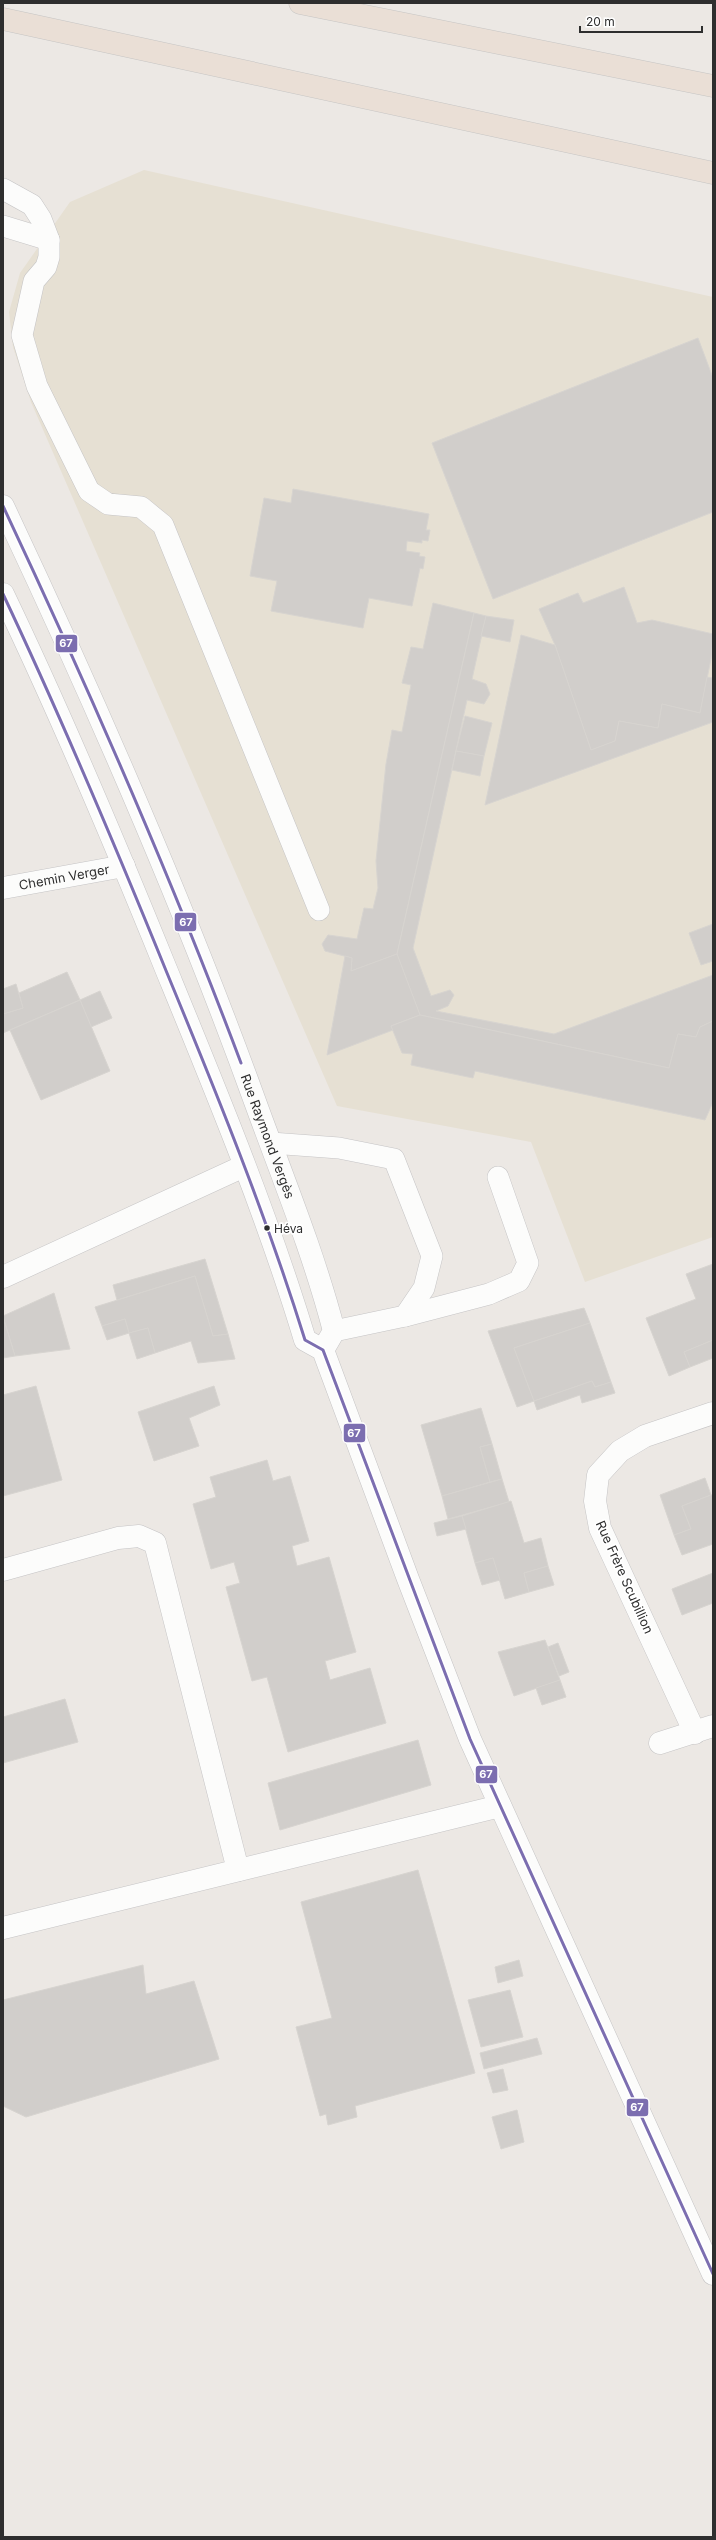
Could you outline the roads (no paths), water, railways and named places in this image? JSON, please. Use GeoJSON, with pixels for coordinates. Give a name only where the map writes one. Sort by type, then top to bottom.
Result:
{"type":"FeatureCollection","features":[{"type":"Feature","properties":{"kind":"highway"},"geometry":{"type":"LineString","coordinates":[[300,3],[713,86]]}},
{"type":"Feature","properties":{"kind":"highway"},"geometry":{"type":"LineString","coordinates":[[3,19],[713,173]]}},
{"type":"Feature","properties":{"kind":"main road","name":"Rue Raymond Vergès"},"geometry":{"type":"LineString","coordinates":[[3,506],[86,684],[171,881],[271,1142],[322,1284],[334,1331]]}},
{"type":"Feature","properties":{"kind":"main road"},"geometry":{"type":"LineString","coordinates":[[3,594],[124,866],[282,1264],[305,1340],[323,1350],[408,1579],[470,1739],[713,2274]]}},
{"type":"Feature","properties":{"kind":"main road","name":"Chemin Verger"},"geometry":{"type":"LineString","coordinates":[[3,888],[124,866]]}},
{"type":"Feature","properties":{"kind":"main road"},"geometry":{"type":"LineString","coordinates":[[3,1277],[244,1166]]}},
{"type":"Feature","properties":{"kind":"main road"},"geometry":{"type":"LineString","coordinates":[[323,1350],[334,1331]]}},
{"type":"Feature","properties":{"kind":"main road","name":"Rue Frère Scubillion"},"geometry":{"type":"LineString","coordinates":[[704,1729],[600,1528],[595,1501],[598,1475],[620,1451],[645,1436],[713,1412]]}},
{"type":"Feature","properties":{"kind":"main road"},"geometry":{"type":"LineString","coordinates":[[3,1570],[118,1538],[139,1536],[155,1542],[238,1870]]}},
{"type":"Feature","properties":{"kind":"main road"},"geometry":{"type":"LineString","coordinates":[[660,1743],[704,1729]]}},
{"type":"Feature","properties":{"kind":"main road"},"geometry":{"type":"LineString","coordinates":[[3,1928],[500,1806]]}},
{"type":"Feature","properties":{"kind":"lane"},"geometry":{"type":"LineString","coordinates":[[3,189],[32,205],[41,219],[48,240],[49,257],[46,267],[34,281],[22,335],[37,386],[89,491],[108,504],[141,507],[164,525],[318,910]]}},
{"type":"Feature","properties":{"kind":"lane"},"geometry":{"type":"LineString","coordinates":[[3,226],[48,240]]}},
{"type":"Feature","properties":{"kind":"lane"},"geometry":{"type":"LineString","coordinates":[[271,1142],[339,1148],[394,1159],[432,1256],[424,1288],[405,1316]]}},
{"type":"Feature","properties":{"kind":"lane"},"geometry":{"type":"LineString","coordinates":[[334,1331],[405,1316],[489,1294],[519,1281],[528,1263],[498,1177]]}},
{"type":"Feature","properties":{"kind":"place","name":"Héva"},"geometry":{"type":"Point","coordinates":[267,1228]}}]}
